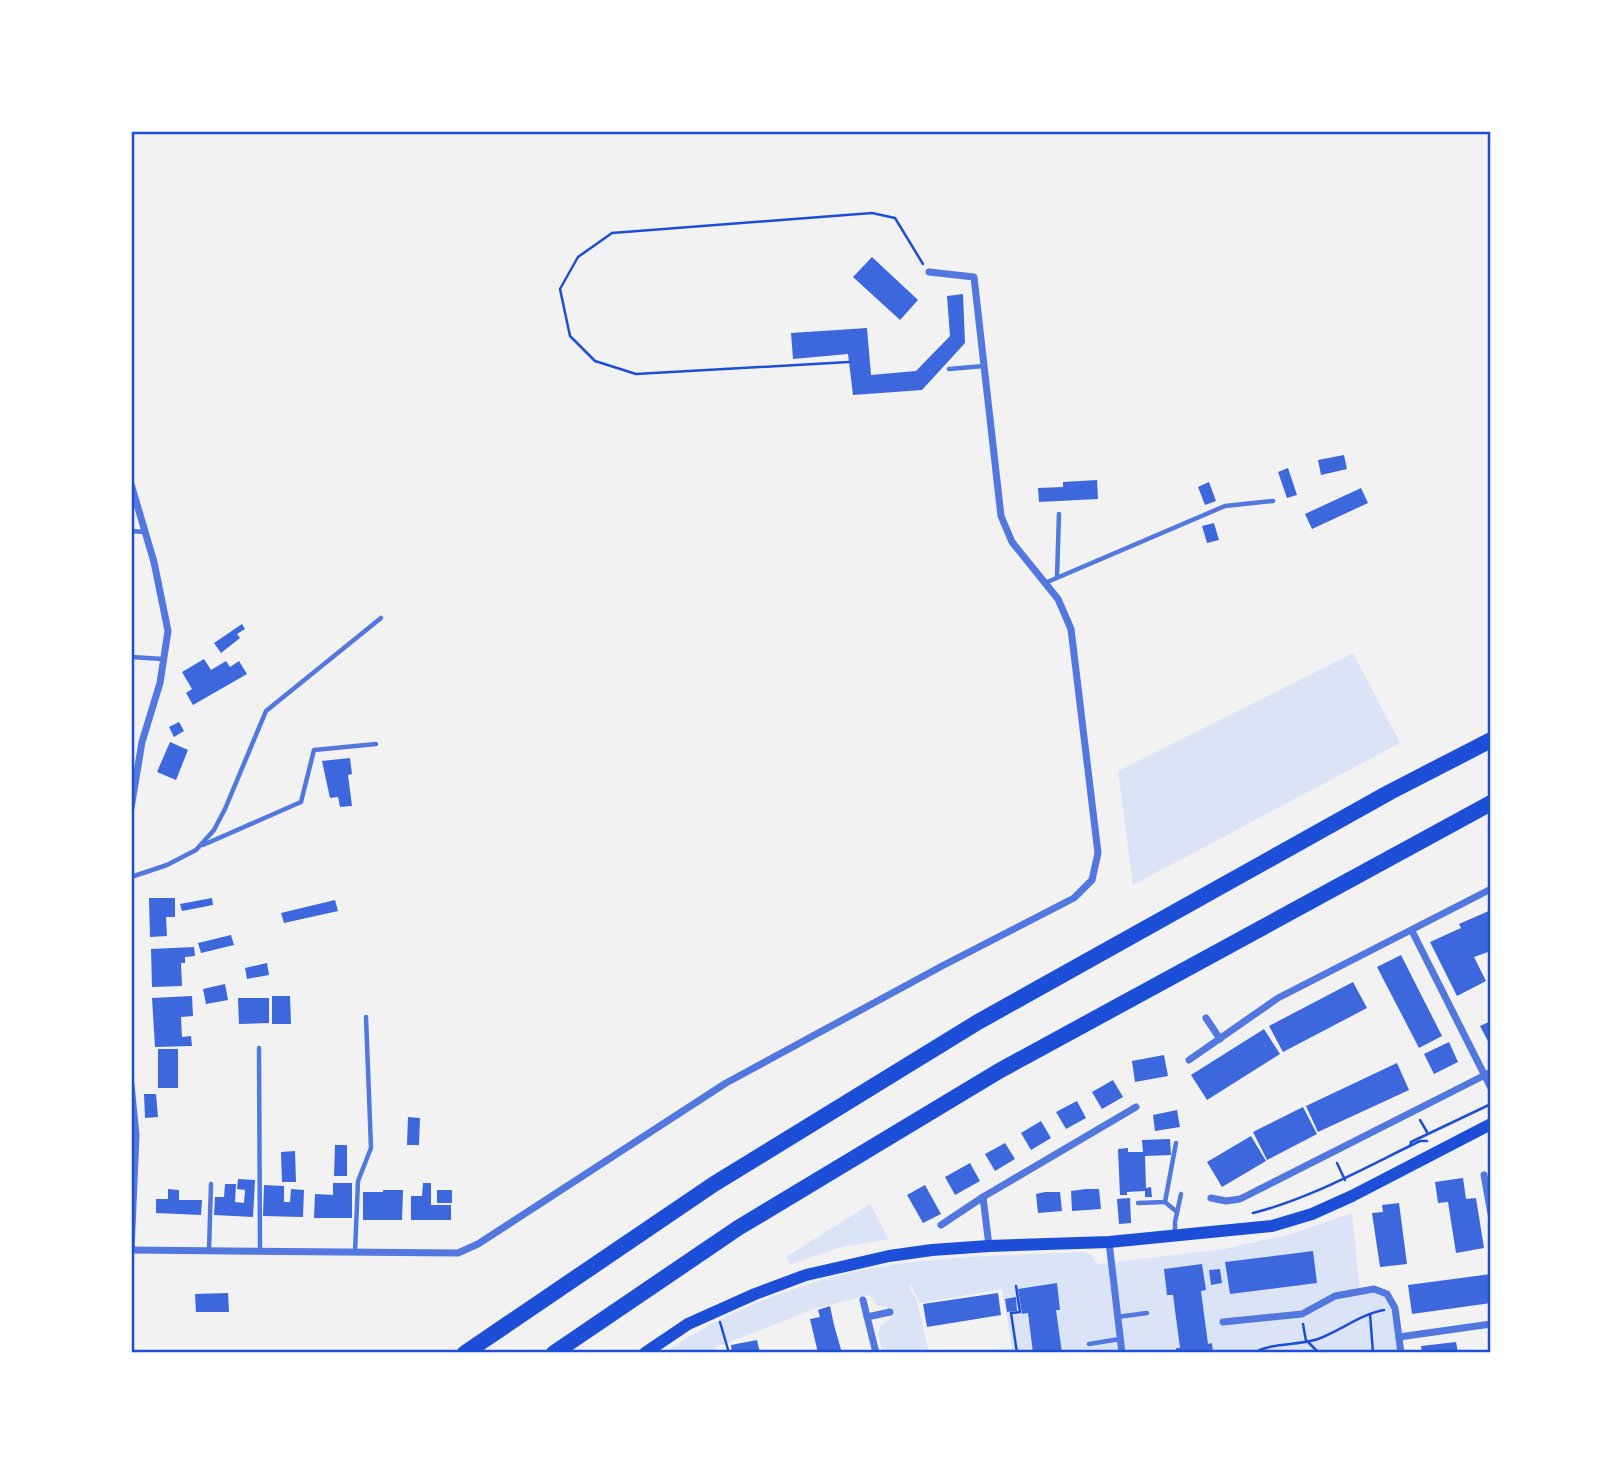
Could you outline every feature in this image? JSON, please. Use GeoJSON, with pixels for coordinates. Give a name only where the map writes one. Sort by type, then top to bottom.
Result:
{"type":"FeatureCollection","features":[{"type":"Feature","properties":{"kind":"highway"},"geometry":{"type":"LineString","coordinates":[[465,1353],[713,1184],[978,1022],[1390,792],[1491,740]]}},
{"type":"Feature","properties":{"kind":"highway"},"geometry":{"type":"LineString","coordinates":[[554,1353],[738,1228],[999,1071],[1491,803]]}},
{"type":"Feature","properties":{"kind":"main road"},"geometry":{"type":"LineString","coordinates":[[645,1353],[688,1324],[806,1275],[889,1256],[989,1246],[1109,1242],[1272,1226],[1312,1214],[1352,1196],[1491,1124]]}},
{"type":"Feature","properties":{"kind":"street"},"geometry":{"type":"LineString","coordinates":[[131,1084],[136,1135],[131,1250],[458,1253],[478,1244],[726,1083],[1074,898],[1092,880],[1098,853],[1071,629],[1058,598],[1012,542],[1001,516],[974,277],[929,272]]}},
{"type":"Feature","properties":{"kind":"street"},"geometry":{"type":"LineString","coordinates":[[131,484],[154,562],[167,631],[160,683],[142,742],[131,808]]}},
{"type":"Feature","properties":{"kind":"street"},"geometry":{"type":"LineString","coordinates":[[1189,1060],[1278,998],[1491,889]]}},
{"type":"Feature","properties":{"kind":"street"},"geometry":{"type":"LineString","coordinates":[[1412,930],[1488,1073],[1491,1088]]}},
{"type":"Feature","properties":{"kind":"street"},"geometry":{"type":"LineString","coordinates":[[1206,1018],[1220,1039]]}},
{"type":"Feature","properties":{"kind":"street"},"geometry":{"type":"LineString","coordinates":[[1211,1198],[1226,1201],[1240,1199],[1488,1073]]}},
{"type":"Feature","properties":{"kind":"street"},"geometry":{"type":"LineString","coordinates":[[941,1225],[983,1197],[1136,1107]]}},
{"type":"Feature","properties":{"kind":"street"},"geometry":{"type":"LineString","coordinates":[[1484,1175],[1491,1214]]}},
{"type":"Feature","properties":{"kind":"street"},"geometry":{"type":"LineString","coordinates":[[983,1197],[989,1246]]}},
{"type":"Feature","properties":{"kind":"street"},"geometry":{"type":"LineString","coordinates":[[1109,1242],[1122,1353]]}},
{"type":"Feature","properties":{"kind":"street"},"geometry":{"type":"LineString","coordinates":[[1223,1322],[1302,1314],[1335,1296],[1374,1289],[1387,1294],[1395,1308],[1401,1353]]}},
{"type":"Feature","properties":{"kind":"street"},"geometry":{"type":"LineString","coordinates":[[863,1300],[876,1353]]}},
{"type":"Feature","properties":{"kind":"street"},"geometry":{"type":"LineString","coordinates":[[867,1317],[890,1312]]}},
{"type":"Feature","properties":{"kind":"street"},"geometry":{"type":"LineString","coordinates":[[1399,1337],[1491,1324]]}},
{"type":"Feature","properties":{"kind":"lane"},"geometry":{"type":"LineString","coordinates":[[949,369],[984,366]]}},
{"type":"Feature","properties":{"kind":"lane"},"geometry":{"type":"LineString","coordinates":[[1044,583],[1225,506],[1273,501]]}},
{"type":"Feature","properties":{"kind":"lane"},"geometry":{"type":"LineString","coordinates":[[1057,578],[1059,514]]}},
{"type":"Feature","properties":{"kind":"lane"},"geometry":{"type":"LineString","coordinates":[[131,531],[145,532]]}},
{"type":"Feature","properties":{"kind":"lane"},"geometry":{"type":"LineString","coordinates":[[199,846],[215,830],[266,711],[380,618]]}},
{"type":"Feature","properties":{"kind":"lane"},"geometry":{"type":"LineString","coordinates":[[131,657],[164,659]]}},
{"type":"Feature","properties":{"kind":"lane"},"geometry":{"type":"LineString","coordinates":[[131,877],[167,864],[199,846],[301,802],[314,750],[376,744]]}},
{"type":"Feature","properties":{"kind":"lane"},"geometry":{"type":"LineString","coordinates":[[355,1252],[358,1181],[371,1148],[366,1017]]}},
{"type":"Feature","properties":{"kind":"lane"},"geometry":{"type":"LineString","coordinates":[[259,1048],[260,1251]]}},
{"type":"Feature","properties":{"kind":"lane"},"geometry":{"type":"LineString","coordinates":[[1165,1202],[1176,1143]]}},
{"type":"Feature","properties":{"kind":"lane"},"geometry":{"type":"LineString","coordinates":[[209,1250],[211,1184]]}},
{"type":"Feature","properties":{"kind":"lane"},"geometry":{"type":"LineString","coordinates":[[1175,1236],[1181,1194]]}},
{"type":"Feature","properties":{"kind":"lane"},"geometry":{"type":"LineString","coordinates":[[1138,1203],[1165,1202],[1177,1212]]}},
{"type":"Feature","properties":{"kind":"lane"},"geometry":{"type":"LineString","coordinates":[[1116,1317],[1147,1313]]}},
{"type":"Feature","properties":{"kind":"lane"},"geometry":{"type":"LineString","coordinates":[[1089,1343],[1120,1339]]}},
{"type":"Feature","properties":{"kind":"path"},"geometry":{"type":"LineString","coordinates":[[849,362],[636,374],[595,361],[570,336],[560,289],[578,257],[612,233],[872,213],[895,218],[929,272]]}},
{"type":"Feature","properties":{"kind":"path"},"geometry":{"type":"LineString","coordinates":[[1410,1146],[1411,1142],[1427,1133],[1461,1116],[1470,1116],[1491,1104]]}},
{"type":"Feature","properties":{"kind":"path"},"geometry":{"type":"LineString","coordinates":[[1416,1111],[1427,1133]]}},
{"type":"Feature","properties":{"kind":"path"},"geometry":{"type":"LineString","coordinates":[[1250,1214],[1344,1178],[1420,1141]]}},
{"type":"Feature","properties":{"kind":"path"},"geometry":{"type":"LineString","coordinates":[[1333,1154],[1352,1196]]}},
{"type":"Feature","properties":{"kind":"path"},"geometry":{"type":"LineString","coordinates":[[1259,1190],[1272,1226]]}},
{"type":"Feature","properties":{"kind":"path"},"geometry":{"type":"LineString","coordinates":[[1016,1286],[1020,1312],[1010,1312],[1017,1353]]}},
{"type":"Feature","properties":{"kind":"path"},"geometry":{"type":"LineString","coordinates":[[1252,1353],[1271,1346],[1307,1341],[1330,1334],[1369,1314],[1395,1308]]}},
{"type":"Feature","properties":{"kind":"path"},"geometry":{"type":"LineString","coordinates":[[1302,1314],[1307,1341],[1319,1353]]}},
{"type":"Feature","properties":{"kind":"path"},"geometry":{"type":"LineString","coordinates":[[1369,1314],[1373,1353]]}},
{"type":"Feature","properties":{"kind":"path"},"geometry":{"type":"LineString","coordinates":[[720,1322],[729,1353]]}},
{"type":"Feature","properties":{"kind":"shaded area"},"geometry":{"type":"Polygon","coordinates":[[[1353,653],[1400,743],[1133,885],[1118,771],[1353,653]]]}},
{"type":"Feature","properties":{"kind":"shaded area"},"geometry":{"type":"Polygon","coordinates":[[[870,1204],[889,1239],[842,1247],[790,1264],[786,1257],[870,1204]]]}},
{"type":"Feature","properties":{"kind":"shaded area"},"geometry":{"type":"Polygon","coordinates":[[[1352,1213],[1360,1291],[1383,1294],[1390,1300],[1397,1319],[1401,1353],[983,1353],[1012,1348],[1002,1289],[920,1303],[911,1285],[909,1287],[917,1301],[929,1353],[883,1353],[878,1334],[880,1326],[890,1319],[887,1307],[877,1304],[870,1295],[817,1308],[719,1346],[709,1353],[664,1353],[733,1313],[782,1293],[858,1271],[941,1259],[1081,1252],[1090,1254],[1098,1264],[1224,1249],[1287,1235],[1352,1213]]]}},
{"type":"Feature","properties":{"kind":"building"},"geometry":{"type":"Polygon","coordinates":[[[872,257],[918,300],[900,320],[853,277],[872,257]]]}},
{"type":"Feature","properties":{"kind":"building"},"geometry":{"type":"Polygon","coordinates":[[[963,294],[965,343],[922,390],[853,395],[848,354],[793,359],[791,333],[867,328],[871,375],[916,371],[950,336],[947,296],[963,294]]]}},
{"type":"Feature","properties":{"kind":"building"},"geometry":{"type":"Polygon","coordinates":[[[1344,455],[1347,469],[1321,475],[1318,460],[1344,455]]]}},
{"type":"Feature","properties":{"kind":"building"},"geometry":{"type":"Polygon","coordinates":[[[1288,468],[1297,495],[1287,498],[1278,472],[1288,468]]]}},
{"type":"Feature","properties":{"kind":"building"},"geometry":{"type":"Polygon","coordinates":[[[1097,480],[1098,499],[1039,502],[1038,488],[1063,487],[1063,482],[1097,480]]]}},
{"type":"Feature","properties":{"kind":"building"},"geometry":{"type":"Polygon","coordinates":[[[1209,482],[1216,501],[1205,505],[1198,487],[1209,482]]]}},
{"type":"Feature","properties":{"kind":"building"},"geometry":{"type":"Polygon","coordinates":[[[1361,488],[1368,503],[1312,529],[1305,514],[1361,488]]]}},
{"type":"Feature","properties":{"kind":"building"},"geometry":{"type":"Polygon","coordinates":[[[1214,523],[1219,540],[1207,543],[1202,526],[1214,523]]]}},
{"type":"Feature","properties":{"kind":"building"},"geometry":{"type":"Polygon","coordinates":[[[242,624],[245,629],[237,634],[240,638],[221,653],[214,643],[242,624]]]}},
{"type":"Feature","properties":{"kind":"building"},"geometry":{"type":"Polygon","coordinates":[[[204,659],[211,670],[226,661],[230,667],[239,661],[247,674],[193,705],[186,693],[192,689],[182,672],[204,659]]]}},
{"type":"Feature","properties":{"kind":"building"},"geometry":{"type":"Polygon","coordinates":[[[179,722],[184,731],[174,737],[169,727],[179,722]]]}},
{"type":"Feature","properties":{"kind":"building"},"geometry":{"type":"Polygon","coordinates":[[[170,742],[188,750],[176,780],[157,772],[170,742]]]}},
{"type":"Feature","properties":{"kind":"building"},"geometry":{"type":"Polygon","coordinates":[[[350,758],[352,774],[348,775],[352,806],[340,807],[338,797],[330,798],[322,761],[350,758]]]}},
{"type":"Feature","properties":{"kind":"building"},"geometry":{"type":"Polygon","coordinates":[[[149,898],[175,898],[175,917],[166,917],[167,936],[150,937],[149,898]]]}},
{"type":"Feature","properties":{"kind":"building"},"geometry":{"type":"Polygon","coordinates":[[[212,898],[213,905],[182,911],[180,904],[212,898]]]}},
{"type":"Feature","properties":{"kind":"building"},"geometry":{"type":"Polygon","coordinates":[[[335,900],[338,911],[284,923],[281,913],[335,900]]]}},
{"type":"Feature","properties":{"kind":"building"},"geometry":{"type":"Polygon","coordinates":[[[1491,910],[1491,951],[1474,957],[1486,981],[1457,996],[1430,942],[1461,928],[1459,924],[1491,910]]]}},
{"type":"Feature","properties":{"kind":"building"},"geometry":{"type":"Polygon","coordinates":[[[231,935],[234,945],[201,953],[198,943],[231,935]]]}},
{"type":"Feature","properties":{"kind":"building"},"geometry":{"type":"Polygon","coordinates":[[[194,947],[195,956],[185,957],[185,963],[181,963],[182,986],[152,987],[151,949],[194,947]]]}},
{"type":"Feature","properties":{"kind":"building"},"geometry":{"type":"Polygon","coordinates":[[[1401,955],[1442,1036],[1419,1048],[1377,967],[1401,955]]]}},
{"type":"Feature","properties":{"kind":"building"},"geometry":{"type":"Polygon","coordinates":[[[267,963],[269,975],[247,979],[245,968],[267,963]]]}},
{"type":"Feature","properties":{"kind":"building"},"geometry":{"type":"Polygon","coordinates":[[[1353,982],[1367,1008],[1283,1052],[1269,1026],[1353,982]]]}},
{"type":"Feature","properties":{"kind":"building"},"geometry":{"type":"Polygon","coordinates":[[[225,984],[228,1000],[206,1004],[203,989],[225,984]]]}},
{"type":"Feature","properties":{"kind":"building"},"geometry":{"type":"Polygon","coordinates":[[[192,996],[193,1016],[181,1017],[182,1037],[191,1036],[192,1046],[155,1047],[152,998],[192,996]]]}},
{"type":"Feature","properties":{"kind":"building"},"geometry":{"type":"Polygon","coordinates":[[[272,996],[290,996],[291,1024],[272,1024],[272,996]]]}},
{"type":"Feature","properties":{"kind":"building"},"geometry":{"type":"Polygon","coordinates":[[[238,998],[269,998],[269,1023],[239,1024],[238,998]]]}},
{"type":"Feature","properties":{"kind":"building"},"geometry":{"type":"Polygon","coordinates":[[[1491,1021],[1491,1047],[1480,1026],[1491,1021]]]}},
{"type":"Feature","properties":{"kind":"building"},"geometry":{"type":"Polygon","coordinates":[[[1264,1029],[1280,1054],[1207,1100],[1191,1075],[1264,1029]]]}},
{"type":"Feature","properties":{"kind":"building"},"geometry":{"type":"Polygon","coordinates":[[[1449,1042],[1458,1062],[1434,1074],[1424,1054],[1449,1042]]]}},
{"type":"Feature","properties":{"kind":"building"},"geometry":{"type":"Polygon","coordinates":[[[158,1049],[178,1049],[178,1088],[158,1088],[158,1049]]]}},
{"type":"Feature","properties":{"kind":"building"},"geometry":{"type":"Polygon","coordinates":[[[1164,1055],[1168,1076],[1135,1082],[1132,1061],[1164,1055]]]}},
{"type":"Feature","properties":{"kind":"building"},"geometry":{"type":"Polygon","coordinates":[[[1397,1063],[1409,1090],[1318,1132],[1306,1106],[1397,1063]]]}},
{"type":"Feature","properties":{"kind":"building"},"geometry":{"type":"Polygon","coordinates":[[[1113,1080],[1123,1097],[1102,1109],[1092,1092],[1113,1080]]]}},
{"type":"Feature","properties":{"kind":"building"},"geometry":{"type":"Polygon","coordinates":[[[144,1094],[156,1094],[158,1117],[145,1118],[144,1094]]]}},
{"type":"Feature","properties":{"kind":"building"},"geometry":{"type":"Polygon","coordinates":[[[1077,1101],[1086,1118],[1066,1129],[1056,1112],[1077,1101]]]}},
{"type":"Feature","properties":{"kind":"building"},"geometry":{"type":"Polygon","coordinates":[[[1303,1107],[1317,1134],[1267,1160],[1253,1132],[1303,1107]]]}},
{"type":"Feature","properties":{"kind":"building"},"geometry":{"type":"Polygon","coordinates":[[[1177,1110],[1180,1127],[1155,1131],[1153,1115],[1177,1110]]]}},
{"type":"Feature","properties":{"kind":"building"},"geometry":{"type":"Polygon","coordinates":[[[408,1117],[420,1118],[419,1145],[407,1145],[408,1117]]]}},
{"type":"Feature","properties":{"kind":"building"},"geometry":{"type":"Polygon","coordinates":[[[1041,1121],[1051,1138],[1031,1150],[1021,1133],[1041,1121]]]}},
{"type":"Feature","properties":{"kind":"building"},"geometry":{"type":"Polygon","coordinates":[[[1251,1136],[1266,1161],[1222,1187],[1207,1162],[1251,1136]]]}},
{"type":"Feature","properties":{"kind":"building"},"geometry":{"type":"Polygon","coordinates":[[[1170,1139],[1171,1155],[1145,1156],[1146,1188],[1151,1187],[1152,1197],[1145,1197],[1145,1191],[1120,1195],[1118,1149],[1128,1148],[1128,1152],[1143,1152],[1142,1140],[1170,1139]]]}},
{"type":"Feature","properties":{"kind":"building"},"geometry":{"type":"Polygon","coordinates":[[[1005,1143],[1015,1159],[995,1171],[985,1154],[1005,1143]]]}},
{"type":"Feature","properties":{"kind":"building"},"geometry":{"type":"Polygon","coordinates":[[[335,1145],[347,1145],[347,1176],[334,1176],[335,1145]]]}},
{"type":"Feature","properties":{"kind":"building"},"geometry":{"type":"Polygon","coordinates":[[[295,1151],[296,1182],[282,1182],[281,1152],[295,1151]]]}},
{"type":"Feature","properties":{"kind":"building"},"geometry":{"type":"Polygon","coordinates":[[[970,1163],[980,1181],[955,1195],[945,1177],[970,1163]]]}},
{"type":"Feature","properties":{"kind":"building"},"geometry":{"type":"Polygon","coordinates":[[[1463,1178],[1466,1199],[1476,1198],[1484,1248],[1456,1253],[1448,1202],[1438,1203],[1435,1182],[1463,1178]]]}},
{"type":"Feature","properties":{"kind":"building"},"geometry":{"type":"Polygon","coordinates":[[[238,1179],[255,1180],[253,1217],[214,1215],[215,1197],[224,1197],[225,1184],[236,1184],[235,1202],[244,1203],[245,1190],[237,1189],[238,1179]]]}},
{"type":"Feature","properties":{"kind":"building"},"geometry":{"type":"Polygon","coordinates":[[[333,1183],[352,1183],[352,1218],[314,1218],[315,1194],[333,1195],[333,1183]]]}},
{"type":"Feature","properties":{"kind":"building"},"geometry":{"type":"Polygon","coordinates":[[[423,1183],[431,1183],[431,1205],[451,1205],[451,1220],[411,1220],[411,1196],[422,1196],[423,1183]]]}},
{"type":"Feature","properties":{"kind":"building"},"geometry":{"type":"Polygon","coordinates":[[[264,1185],[284,1186],[284,1202],[290,1202],[291,1189],[304,1190],[303,1217],[263,1216],[264,1185]]]}},
{"type":"Feature","properties":{"kind":"building"},"geometry":{"type":"Polygon","coordinates":[[[925,1185],[941,1214],[923,1223],[907,1195],[925,1185]]]}},
{"type":"Feature","properties":{"kind":"building"},"geometry":{"type":"Polygon","coordinates":[[[168,1189],[179,1190],[179,1200],[202,1200],[201,1215],[156,1213],[156,1199],[168,1199],[168,1189]]]}},
{"type":"Feature","properties":{"kind":"building"},"geometry":{"type":"Polygon","coordinates":[[[1099,1189],[1101,1209],[1072,1211],[1071,1191],[1099,1189]]]}},
{"type":"Feature","properties":{"kind":"building"},"geometry":{"type":"Polygon","coordinates":[[[403,1190],[402,1220],[363,1220],[363,1192],[403,1190]]]}},
{"type":"Feature","properties":{"kind":"building"},"geometry":{"type":"Polygon","coordinates":[[[437,1190],[452,1190],[452,1203],[437,1203],[437,1190]]]}},
{"type":"Feature","properties":{"kind":"building"},"geometry":{"type":"Polygon","coordinates":[[[1060,1192],[1062,1211],[1038,1213],[1036,1194],[1060,1192]]]}},
{"type":"Feature","properties":{"kind":"building"},"geometry":{"type":"Polygon","coordinates":[[[1130,1198],[1131,1223],[1119,1224],[1117,1199],[1130,1198]]]}},
{"type":"Feature","properties":{"kind":"building"},"geometry":{"type":"Polygon","coordinates":[[[1399,1203],[1407,1264],[1380,1267],[1372,1213],[1383,1212],[1382,1205],[1399,1203]]]}},
{"type":"Feature","properties":{"kind":"building"},"geometry":{"type":"Polygon","coordinates":[[[1313,1251],[1317,1283],[1230,1294],[1225,1262],[1313,1251]]]}},
{"type":"Feature","properties":{"kind":"building"},"geometry":{"type":"Polygon","coordinates":[[[1202,1264],[1206,1290],[1201,1291],[1208,1344],[1212,1343],[1213,1353],[1176,1353],[1176,1348],[1180,1348],[1173,1295],[1167,1295],[1164,1269],[1202,1264]]]}},
{"type":"Feature","properties":{"kind":"building"},"geometry":{"type":"Polygon","coordinates":[[[1220,1269],[1222,1283],[1211,1285],[1209,1270],[1220,1269]]]}},
{"type":"Feature","properties":{"kind":"building"},"geometry":{"type":"Polygon","coordinates":[[[1491,1274],[1491,1303],[1412,1314],[1408,1285],[1491,1274]]]}},
{"type":"Feature","properties":{"kind":"building"},"geometry":{"type":"Polygon","coordinates":[[[1057,1283],[1060,1310],[1056,1310],[1062,1353],[1033,1353],[1028,1313],[1022,1314],[1018,1289],[1057,1283]]]}},
{"type":"Feature","properties":{"kind":"building"},"geometry":{"type":"Polygon","coordinates":[[[228,1293],[229,1312],[196,1312],[195,1294],[228,1293]]]}},
{"type":"Feature","properties":{"kind":"building"},"geometry":{"type":"Polygon","coordinates":[[[998,1293],[1001,1315],[927,1327],[923,1304],[998,1293]]]}},
{"type":"Feature","properties":{"kind":"building"},"geometry":{"type":"Polygon","coordinates":[[[1016,1297],[1017,1311],[1007,1312],[1005,1299],[1016,1297]]]}},
{"type":"Feature","properties":{"kind":"building"},"geometry":{"type":"Polygon","coordinates":[[[830,1306],[842,1353],[818,1353],[810,1319],[820,1317],[818,1310],[830,1306]]]}},
{"type":"Feature","properties":{"kind":"building"},"geometry":{"type":"Polygon","coordinates":[[[757,1340],[760,1353],[732,1353],[731,1345],[757,1340]]]}},
{"type":"Feature","properties":{"kind":"building"},"geometry":{"type":"Polygon","coordinates":[[[1456,1342],[1458,1353],[1422,1353],[1421,1346],[1456,1342]]]}}]}
